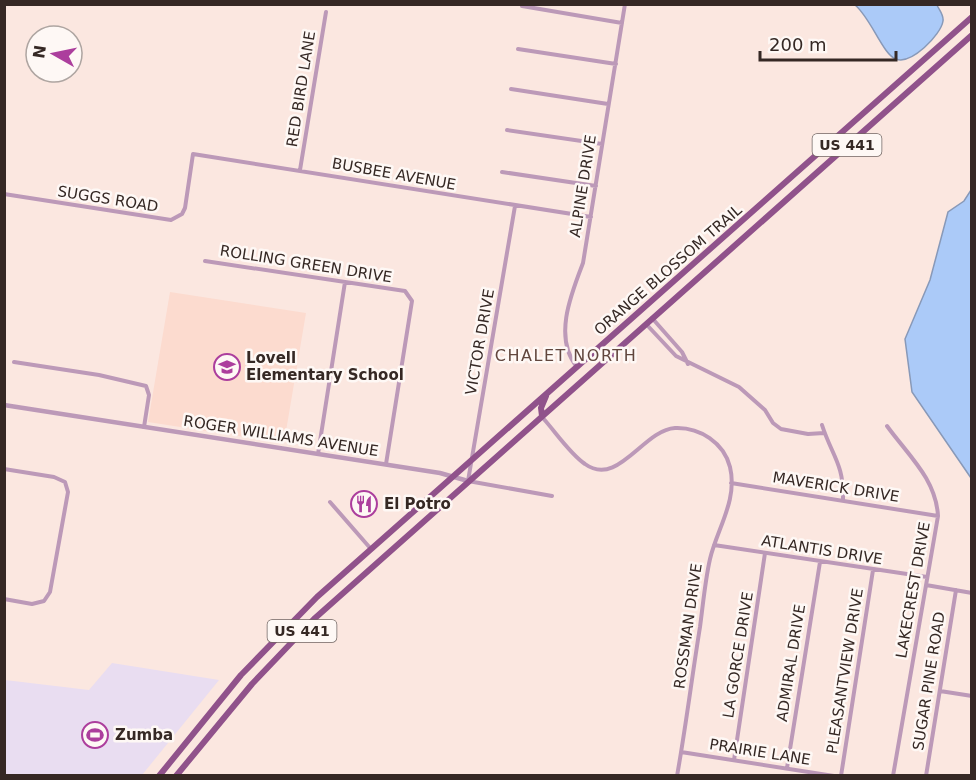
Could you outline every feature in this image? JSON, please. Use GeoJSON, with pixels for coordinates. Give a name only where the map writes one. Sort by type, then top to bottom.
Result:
{"type":"FeatureCollection","features":[{"type":"Feature","properties":{"kind":"main road","name":"ORANGE BLOSSOM TRAIL"},"geometry":{"type":"LineString","coordinates":[[159,776],[201,723],[283,631],[371,549],[972,17]]}},
{"type":"Feature","properties":{"kind":"main road","name":"ORANGE BLOSSOM TRAIL"},"geometry":{"type":"LineString","coordinates":[[176,776],[212,731],[292,640],[380,559],[972,35]]}},
{"type":"Feature","properties":{"kind":"main road"},"geometry":{"type":"LineString","coordinates":[[729,232],[738,242]]}},
{"type":"Feature","properties":{"kind":"main road"},"geometry":{"type":"LineString","coordinates":[[542,416],[541,408],[548,392]]}},
{"type":"Feature","properties":{"kind":"main road"},"geometry":{"type":"LineString","coordinates":[[371,549],[380,559]]}},
{"type":"Feature","properties":{"kind":"main road"},"geometry":{"type":"LineString","coordinates":[[283,631],[292,640]]}},
{"type":"Feature","properties":{"kind":"main road"},"geometry":{"type":"LineString","coordinates":[[201,723],[212,731]]}},
{"type":"Feature","properties":{"kind":"street","name":"ALPINE DRIVE"},"geometry":{"type":"LineString","coordinates":[[577,366],[568,356],[565,340],[570,297],[583,262],[625,4]]}},
{"type":"Feature","properties":{"kind":"street"},"geometry":{"type":"LineString","coordinates":[[522,6],[622,23]]}},
{"type":"Feature","properties":{"kind":"street","name":"RED BIRD LANE"},"geometry":{"type":"LineString","coordinates":[[300,170],[326,12]]}},
{"type":"Feature","properties":{"kind":"street"},"geometry":{"type":"LineString","coordinates":[[518,49],[616,64]]}},
{"type":"Feature","properties":{"kind":"street"},"geometry":{"type":"LineString","coordinates":[[511,89],[608,104]]}},
{"type":"Feature","properties":{"kind":"street"},"geometry":{"type":"LineString","coordinates":[[507,130],[602,144]]}},
{"type":"Feature","properties":{"kind":"street","name":"BUSBEE AVENUE"},"geometry":{"type":"LineString","coordinates":[[193,154],[591,217]]}},
{"type":"Feature","properties":{"kind":"street","name":"SUGGS ROAD"},"geometry":{"type":"LineString","coordinates":[[4,194],[171,220],[182,214],[185,208],[193,154]]}},
{"type":"Feature","properties":{"kind":"street"},"geometry":{"type":"LineString","coordinates":[[502,172],[596,186]]}},
{"type":"Feature","properties":{"kind":"street","name":"VICTOR DRIVE"},"geometry":{"type":"LineString","coordinates":[[468,481],[515,206]]}},
{"type":"Feature","properties":{"kind":"street","name":"ROLLING GREEN DRIVE"},"geometry":{"type":"LineString","coordinates":[[205,261],[405,291],[412,301],[386,464]]}},
{"type":"Feature","properties":{"kind":"street"},"geometry":{"type":"LineString","coordinates":[[318,454],[345,282]]}},
{"type":"Feature","properties":{"kind":"street"},"geometry":{"type":"LineString","coordinates":[[652,318],[682,352],[689,364]]}},
{"type":"Feature","properties":{"kind":"street"},"geometry":{"type":"LineString","coordinates":[[646,324],[676,356],[739,387],[765,410],[773,423],[782,429],[808,434],[824,433]]}},
{"type":"Feature","properties":{"kind":"street"},"geometry":{"type":"LineString","coordinates":[[14,362],[99,375],[146,386],[149,395],[144,427]]}},
{"type":"Feature","properties":{"kind":"street","name":"ROGER WILLIAMS AVENUE"},"geometry":{"type":"LineString","coordinates":[[4,405],[386,464],[552,496]]}},
{"type":"Feature","properties":{"kind":"street"},"geometry":{"type":"LineString","coordinates":[[542,416],[585,464],[601,470],[617,466],[658,434],[674,428],[694,430],[707,436],[720,447],[730,467],[731,483]]}},
{"type":"Feature","properties":{"kind":"street"},"geometry":{"type":"LineString","coordinates":[[822,426],[838,459],[843,484],[843,499]]}},
{"type":"Feature","properties":{"kind":"street","name":"LAKECREST DRIVE"},"geometry":{"type":"LineString","coordinates":[[887,426],[928,479],[937,501],[938,516],[894,773]]}},
{"type":"Feature","properties":{"kind":"street"},"geometry":{"type":"LineString","coordinates":[[4,469],[54,477],[65,482],[68,492],[50,592],[44,601],[32,604],[4,599]]}},
{"type":"Feature","properties":{"kind":"street","name":"MAVERICK DRIVE"},"geometry":{"type":"LineString","coordinates":[[731,483],[843,499],[938,516]]}},
{"type":"Feature","properties":{"kind":"street","name":"ROSSMAN DRIVE"},"geometry":{"type":"LineString","coordinates":[[677,776],[714,545],[726,515],[731,483]]}},
{"type":"Feature","properties":{"kind":"street"},"geometry":{"type":"LineString","coordinates":[[330,502],[371,549]]}},
{"type":"Feature","properties":{"kind":"street","name":"ATLANTIS DRIVE"},"geometry":{"type":"LineString","coordinates":[[714,545],[927,577]]}},
{"type":"Feature","properties":{"kind":"street","name":"LA GORCE DRIVE"},"geometry":{"type":"LineString","coordinates":[[734,760],[765,553]]}},
{"type":"Feature","properties":{"kind":"street","name":"ADMIRAL DRIVE"},"geometry":{"type":"LineString","coordinates":[[787,768],[820,562]]}},
{"type":"Feature","properties":{"kind":"street","name":"PLEASANTVIEW DRIVE"},"geometry":{"type":"LineString","coordinates":[[842,776],[873,570]]}},
{"type":"Feature","properties":{"kind":"street"},"geometry":{"type":"LineString","coordinates":[[926,585],[972,593]]}},
{"type":"Feature","properties":{"kind":"street","name":"SUGAR PINE ROAD"},"geometry":{"type":"LineString","coordinates":[[926,776],[956,590]]}},
{"type":"Feature","properties":{"kind":"street"},"geometry":{"type":"LineString","coordinates":[[940,691],[972,696]]}},
{"type":"Feature","properties":{"kind":"street","name":"PRAIRIE LANE"},"geometry":{"type":"LineString","coordinates":[[681,752],[834,776]]}},
{"type":"Feature","properties":{"kind":"shaded area","name":"Lovell Elementary School"},"geometry":{"type":"Polygon","coordinates":[[[170,292],[306,313],[284,443],[148,422],[170,292]]]}},
{"type":"Feature","properties":{"kind":"shaded area"},"geometry":{"type":"Polygon","coordinates":[[[112,663],[219,680],[142,775],[5,775],[5,680],[89,690],[112,663]]]}},
{"type":"Feature","properties":{"kind":"water"},"geometry":{"type":"Polygon","coordinates":[[[855,5],[937,5],[943,21],[937,34],[924,48],[909,58],[896,59],[886,51],[866,18],[855,5]]]}},
{"type":"Feature","properties":{"kind":"water"},"geometry":{"type":"Polygon","coordinates":[[[971,190],[971,478],[912,392],[905,339],[930,280],[948,212],[964,201],[971,190]]]}},
{"type":"Feature","properties":{"kind":"place","name":"Lovell Elementary School"},"geometry":{"type":"Point","coordinates":[227,367]}},
{"type":"Feature","properties":{"kind":"place","name":"El Potro"},"geometry":{"type":"Point","coordinates":[364,504]}},
{"type":"Feature","properties":{"kind":"place","name":"Zumba"},"geometry":{"type":"Point","coordinates":[95,735]}},
{"type":"Feature","properties":{"kind":"district","name":"CHALET NORTH"},"geometry":{"type":"Point","coordinates":[566,355]}}]}
